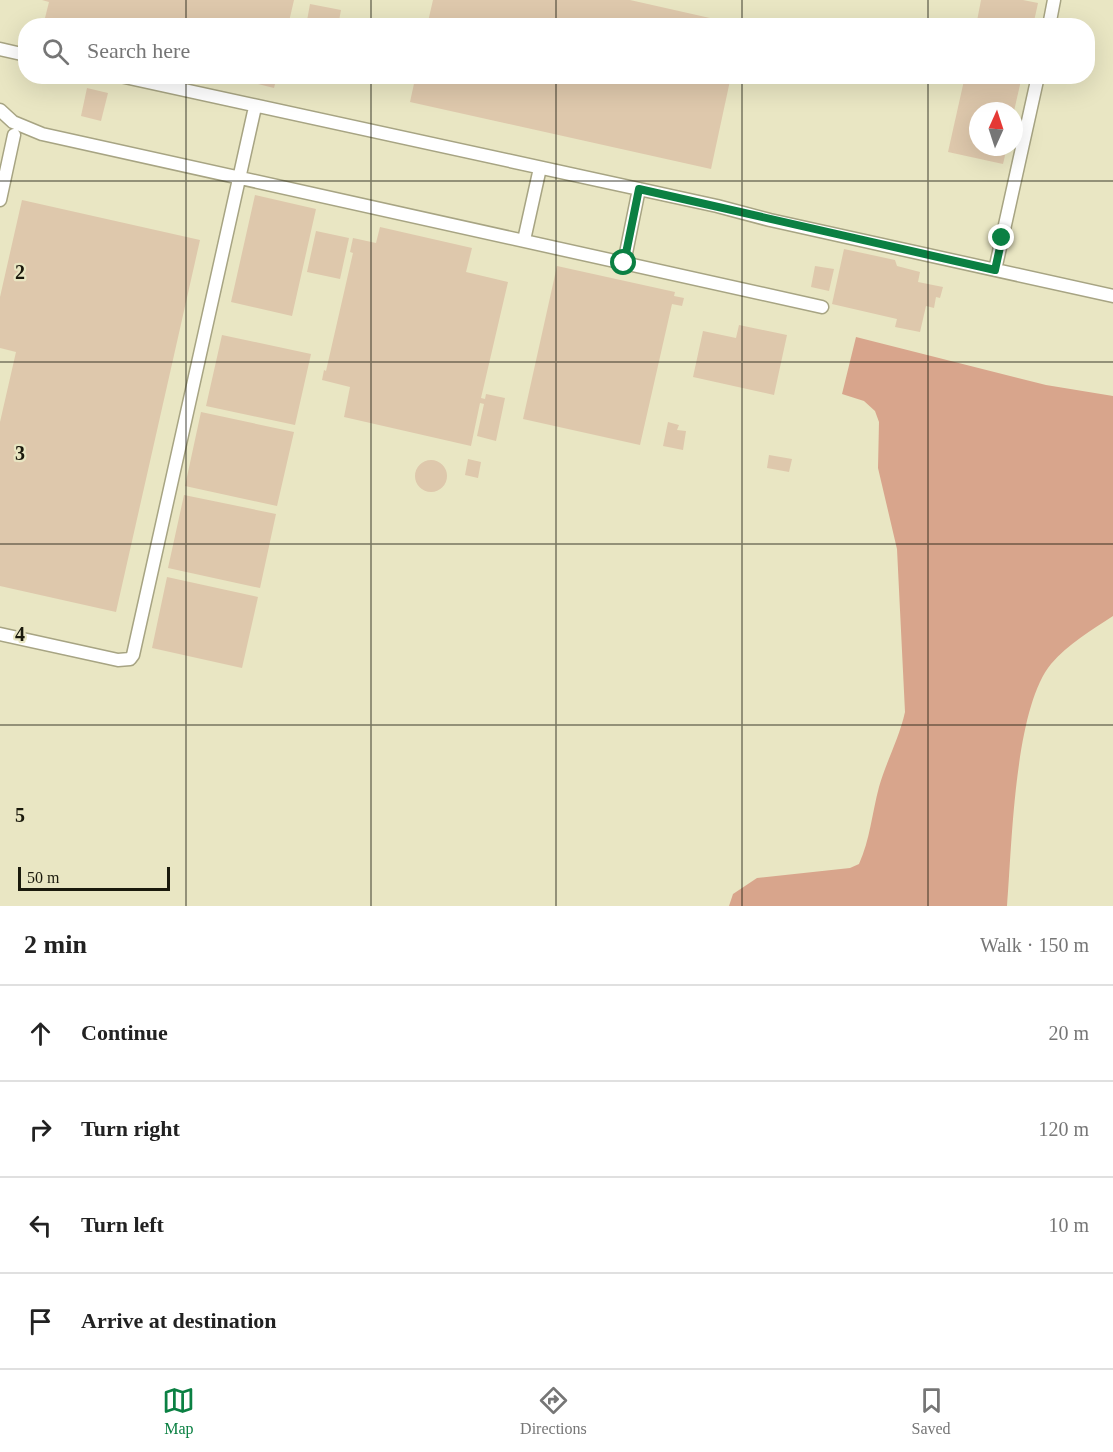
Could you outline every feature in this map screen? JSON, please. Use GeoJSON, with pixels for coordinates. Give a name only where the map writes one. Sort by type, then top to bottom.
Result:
{"type":"FeatureCollection","features":[{"type":"Feature","properties":{"kind":"lane"},"geometry":{"type":"LineString","coordinates":[[1051,18],[1054,0]]}},
{"type":"Feature","properties":{"kind":"lane"},"geometry":{"type":"LineString","coordinates":[[0,49],[18,53]]}},
{"type":"Feature","properties":{"kind":"lane"},"geometry":{"type":"LineString","coordinates":[[155,84],[639,189],[1113,296]]}},
{"type":"Feature","properties":{"kind":"lane"},"geometry":{"type":"LineString","coordinates":[[995,270],[1036,84]]}},
{"type":"Feature","properties":{"kind":"lane"},"geometry":{"type":"LineString","coordinates":[[0,634],[118,660],[130,659],[133,655],[255,107]]}},
{"type":"Feature","properties":{"kind":"lane"},"geometry":{"type":"LineString","coordinates":[[0,110],[13,122],[42,134],[822,307]]}},
{"type":"Feature","properties":{"kind":"lane"},"geometry":{"type":"LineString","coordinates":[[0,200],[14,135]]}},
{"type":"Feature","properties":{"kind":"lane"},"geometry":{"type":"LineString","coordinates":[[524,240],[540,168]]}},
{"type":"Feature","properties":{"kind":"lane"},"geometry":{"type":"LineString","coordinates":[[624,263],[639,189]]}},
{"type":"Feature","properties":{"kind":"shaded area"},"geometry":{"type":"Polygon","coordinates":[[[856,337],[1046,385],[1113,396],[1113,616],[1080,638],[1051,664],[1039,685],[1029,712],[1017,779],[1007,906],[729,906],[733,894],[757,878],[850,868],[859,864],[879,787],[905,712],[897,549],[878,468],[879,422],[875,411],[864,401],[842,394],[856,337]]]}},
{"type":"Feature","properties":{"kind":"building"},"geometry":{"type":"Polygon","coordinates":[[[42,0],[294,0],[290,18],[45,18],[49,2],[42,0]]]}},
{"type":"Feature","properties":{"kind":"building"},"geometry":{"type":"Polygon","coordinates":[[[433,0],[630,0],[710,18],[429,18],[433,0]]]}},
{"type":"Feature","properties":{"kind":"building"},"geometry":{"type":"Polygon","coordinates":[[[981,0],[1023,0],[1038,3],[1035,18],[978,18],[981,0]]]}},
{"type":"Feature","properties":{"kind":"building"},"geometry":{"type":"Polygon","coordinates":[[[310,4],[341,10],[340,18],[307,18],[310,4]]]}},
{"type":"Feature","properties":{"kind":"building"},"geometry":{"type":"Polygon","coordinates":[[[258,84],[275,84],[274,88],[258,84]]]}},
{"type":"Feature","properties":{"kind":"building"},"geometry":{"type":"Polygon","coordinates":[[[414,84],[729,84],[711,169],[410,102],[414,84]]]}},
{"type":"Feature","properties":{"kind":"building"},"geometry":{"type":"Polygon","coordinates":[[[963,84],[1020,84],[1016,102],[969,102],[969,156],[1005,156],[1003,164],[948,152],[963,84]]]}},
{"type":"Feature","properties":{"kind":"building"},"geometry":{"type":"Polygon","coordinates":[[[87,88],[108,93],[101,121],[81,116],[87,88]]]}},
{"type":"Feature","properties":{"kind":"building"},"geometry":{"type":"Polygon","coordinates":[[[255,195],[316,209],[292,316],[231,302],[255,195]]]}},
{"type":"Feature","properties":{"kind":"building"},"geometry":{"type":"Polygon","coordinates":[[[22,200],[200,240],[116,612],[0,586],[0,422],[16,352],[0,348],[0,297],[22,200]]]}},
{"type":"Feature","properties":{"kind":"building"},"geometry":{"type":"Polygon","coordinates":[[[380,227],[472,248],[466,272],[508,282],[481,398],[485,399],[486,394],[505,398],[496,441],[477,436],[484,404],[480,403],[471,446],[344,417],[350,387],[322,380],[353,253],[350,252],[353,238],[376,243],[380,227]]]}},
{"type":"Feature","properties":{"kind":"building"},"geometry":{"type":"Polygon","coordinates":[[[316,231],[349,238],[340,279],[307,272],[316,231]]]}},
{"type":"Feature","properties":{"kind":"building"},"geometry":{"type":"Polygon","coordinates":[[[844,249],[895,260],[897,266],[920,272],[918,282],[943,287],[940,298],[936,297],[934,308],[926,306],[920,332],[895,327],[897,319],[832,304],[844,249]]]}},
{"type":"Feature","properties":{"kind":"building"},"geometry":{"type":"Polygon","coordinates":[[[557,266],[675,292],[674,296],[684,298],[682,306],[672,304],[640,445],[523,419],[557,266]]]}},
{"type":"Feature","properties":{"kind":"building"},"geometry":{"type":"Polygon","coordinates":[[[815,266],[834,269],[829,291],[811,287],[815,266]]]}},
{"type":"Feature","properties":{"kind":"building"},"geometry":{"type":"Polygon","coordinates":[[[739,325],[787,335],[774,395],[693,377],[703,331],[736,338],[739,325]]]}},
{"type":"Feature","properties":{"kind":"building"},"geometry":{"type":"Polygon","coordinates":[[[222,335],[311,354],[295,425],[206,406],[222,335]]]}},
{"type":"Feature","properties":{"kind":"building"},"geometry":{"type":"Polygon","coordinates":[[[201,412],[294,432],[277,506],[185,486],[201,412]]]}},
{"type":"Feature","properties":{"kind":"building"},"geometry":{"type":"Polygon","coordinates":[[[668,422],[679,425],[677,430],[686,431],[683,450],[663,446],[668,422]]]}},
{"type":"Feature","properties":{"kind":"building"},"geometry":{"type":"Polygon","coordinates":[[[769,455],[792,459],[789,472],[767,468],[769,455]]]}},
{"type":"Feature","properties":{"kind":"building"},"geometry":{"type":"Polygon","coordinates":[[[468,459],[481,462],[478,478],[465,475],[468,459]]]}},
{"type":"Feature","properties":{"kind":"building"},"geometry":{"type":"Polygon","coordinates":[[[431,460],[442,465],[447,476],[442,487],[431,492],[420,487],[415,476],[420,465],[431,460]]]}},
{"type":"Feature","properties":{"kind":"building"},"geometry":{"type":"Polygon","coordinates":[[[184,495],[276,514],[260,588],[168,568],[184,495]]]}},
{"type":"Feature","properties":{"kind":"building"},"geometry":{"type":"Polygon","coordinates":[[[167,577],[258,597],[242,668],[152,648],[167,577]]]}},
{"type":"Feature","properties":{"kind":"route"},"geometry":{"type":"LineString","coordinates":[[624,263],[639,189],[995,270],[1002,238]]}}]}
